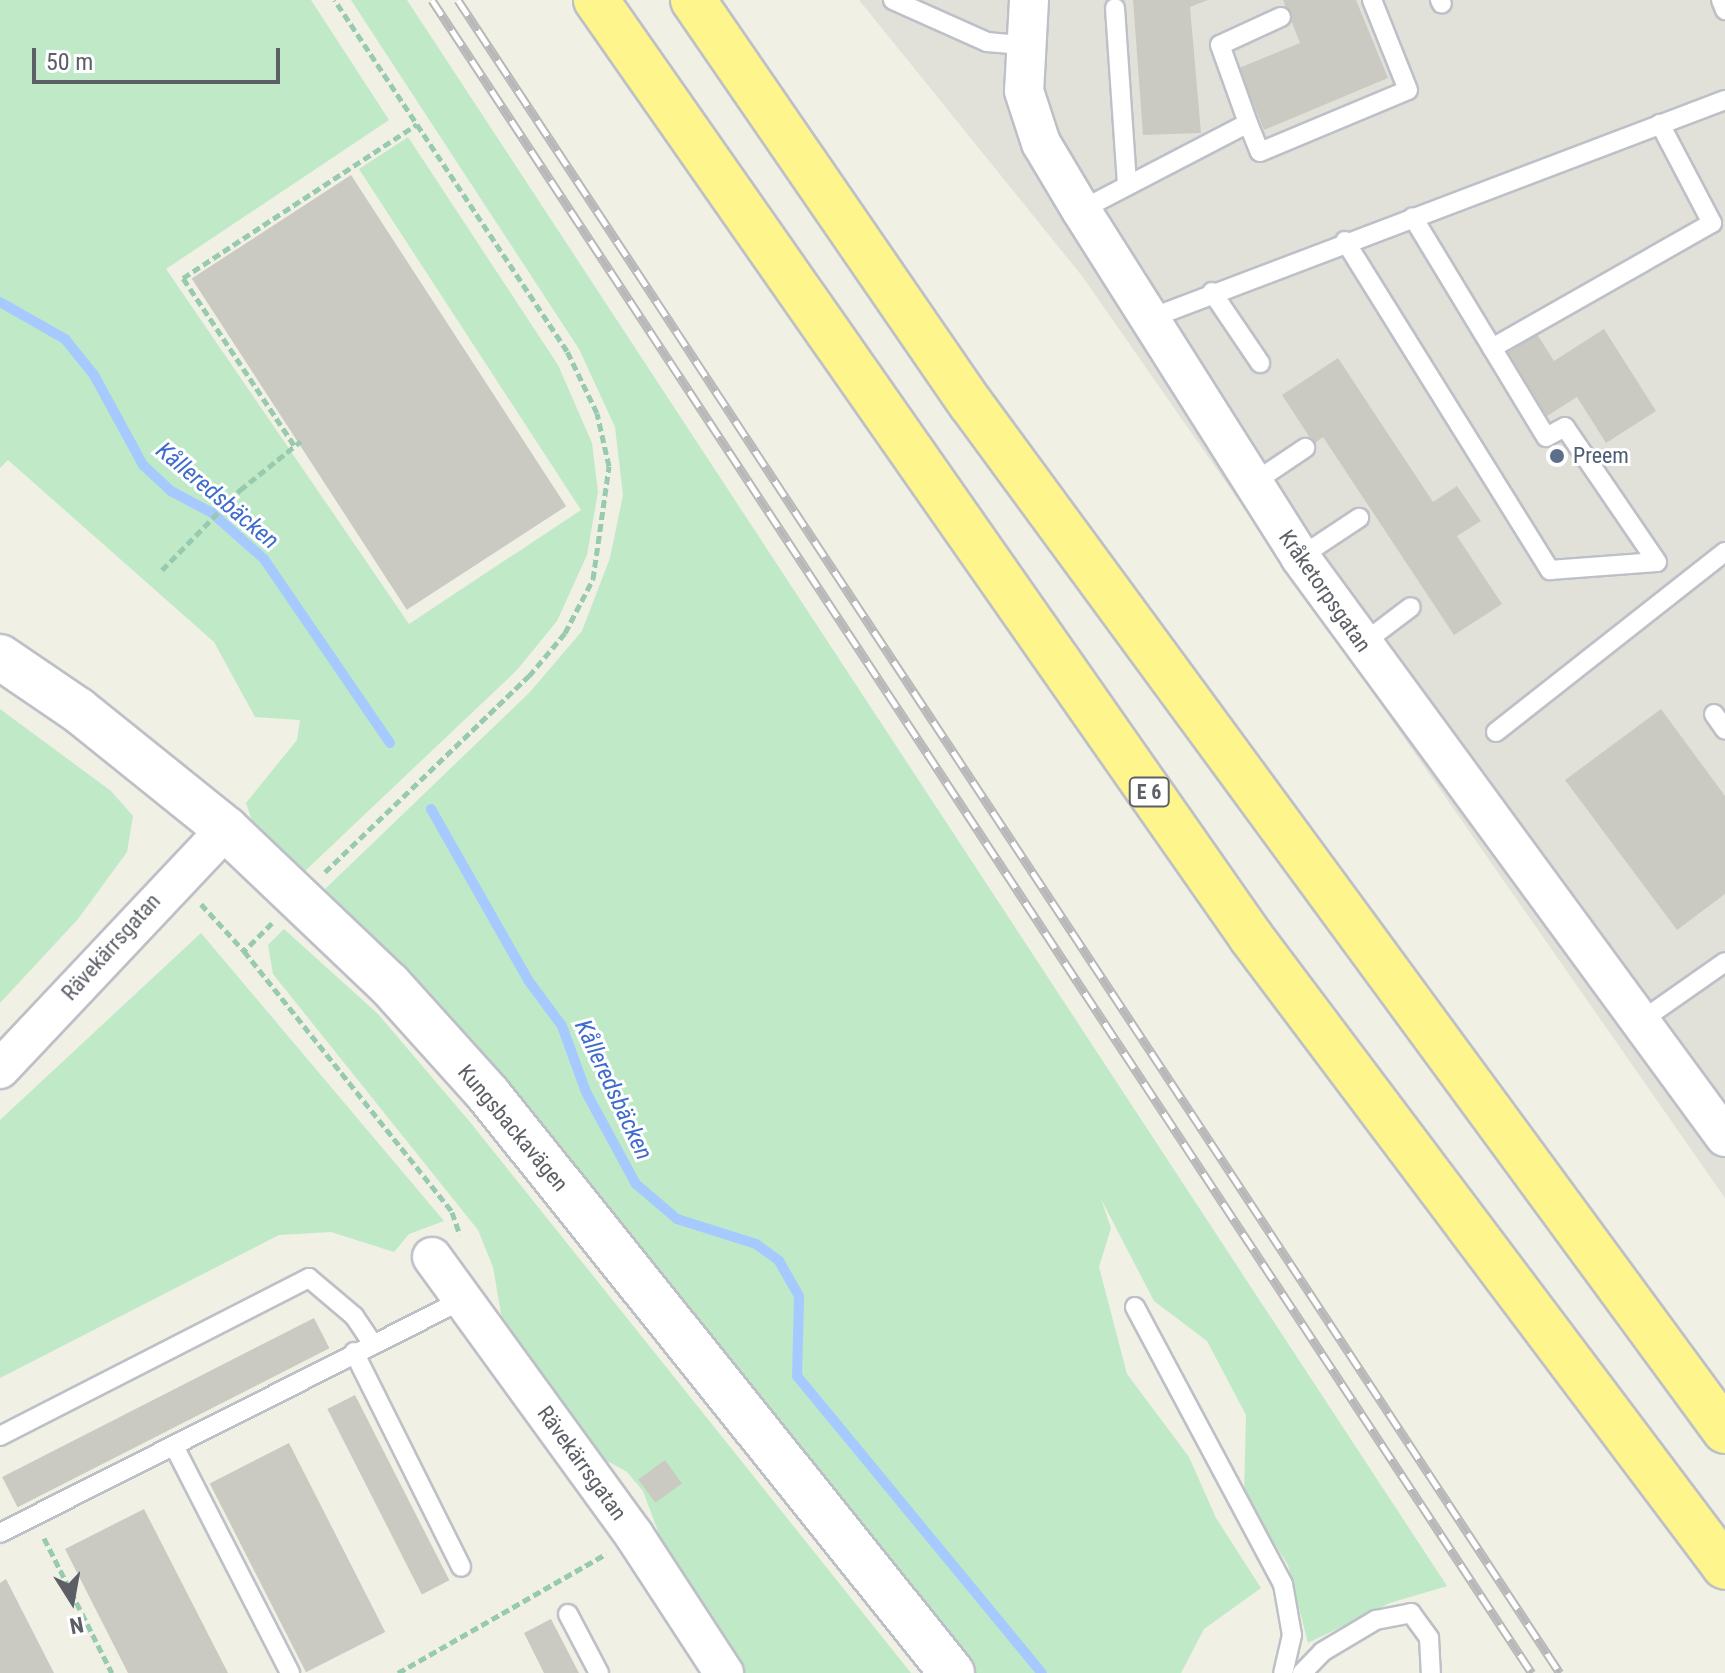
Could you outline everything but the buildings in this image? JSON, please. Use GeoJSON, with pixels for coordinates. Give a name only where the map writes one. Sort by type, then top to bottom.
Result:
{"type":"FeatureCollection","features":[{"type":"Feature","properties":{"kind":"highway","name":"E 6"},"geometry":{"type":"LineString","coordinates":[[596,0],[1251,937],[1725,1567]]}},
{"type":"Feature","properties":{"kind":"highway"},"geometry":{"type":"LineString","coordinates":[[693,0],[989,430],[1725,1431]]}},
{"type":"Feature","properties":{"kind":"street","name":"Kråketorpsgatan"},"geometry":{"type":"LineString","coordinates":[[1029,0],[1023,45],[1024,91],[1041,143],[1081,210],[1300,557],[1638,1023],[1725,1137]]}},
{"type":"Feature","properties":{"kind":"street","name":"Kungsbackavägen"},"geometry":{"type":"LineString","coordinates":[[0,657],[78,710],[226,829],[389,984],[488,1094],[952,1673]]}},
{"type":"Feature","properties":{"kind":"street","name":"Rävekärrsgatan"},"geometry":{"type":"LineString","coordinates":[[0,1069],[176,875],[226,829]]}},
{"type":"Feature","properties":{"kind":"street","name":"Rävekärrsgatan"},"geometry":{"type":"LineString","coordinates":[[432,1257],[634,1535],[724,1673]]}},
{"type":"Feature","properties":{"kind":"lane"},"geometry":{"type":"LineString","coordinates":[[893,0],[987,42],[1023,45]]}},
{"type":"Feature","properties":{"kind":"lane"},"geometry":{"type":"LineString","coordinates":[[1281,17],[1220,45],[1260,152],[1408,90],[1372,0]]}},
{"type":"Feature","properties":{"kind":"lane"},"geometry":{"type":"LineString","coordinates":[[1115,8],[1127,182]]}},
{"type":"Feature","properties":{"kind":"lane"},"geometry":{"type":"LineString","coordinates":[[1151,318],[1345,241],[1725,100]]}},
{"type":"Feature","properties":{"kind":"lane"},"geometry":{"type":"LineString","coordinates":[[1081,210],[1127,182],[1248,123]]}},
{"type":"Feature","properties":{"kind":"lane"},"geometry":{"type":"LineString","coordinates":[[1492,348],[1712,223],[1660,124]]}},
{"type":"Feature","properties":{"kind":"lane"},"geometry":{"type":"LineString","coordinates":[[1413,217],[1546,437],[1565,427],[1657,562],[1679,588]]}},
{"type":"Feature","properties":{"kind":"lane"},"geometry":{"type":"LineString","coordinates":[[1345,241],[1550,570],[1657,562]]}},
{"type":"Feature","properties":{"kind":"lane"},"geometry":{"type":"LineString","coordinates":[[1212,292],[1260,363]]}},
{"type":"Feature","properties":{"kind":"lane"},"geometry":{"type":"LineString","coordinates":[[1253,483],[1305,448]]}},
{"type":"Feature","properties":{"kind":"lane"},"geometry":{"type":"LineString","coordinates":[[1300,557],[1359,518]]}},
{"type":"Feature","properties":{"kind":"lane"},"geometry":{"type":"LineString","coordinates":[[1496,732],[1725,552]]}},
{"type":"Feature","properties":{"kind":"lane"},"geometry":{"type":"LineString","coordinates":[[1362,644],[1411,607]]}},
{"type":"Feature","properties":{"kind":"lane"},"geometry":{"type":"LineString","coordinates":[[1714,714],[1725,730]]}},
{"type":"Feature","properties":{"kind":"lane"},"geometry":{"type":"LineString","coordinates":[[1638,1023],[1725,962]]}},
{"type":"Feature","properties":{"kind":"lane"},"geometry":{"type":"LineString","coordinates":[[0,1436],[309,1278],[354,1316],[372,1343]]}},
{"type":"Feature","properties":{"kind":"lane"},"geometry":{"type":"LineString","coordinates":[[0,1533],[464,1299]]}},
{"type":"Feature","properties":{"kind":"lane"},"geometry":{"type":"LineString","coordinates":[[1135,1307],[1283,1584],[1292,1635],[1283,1673]]}},
{"type":"Feature","properties":{"kind":"lane"},"geometry":{"type":"LineString","coordinates":[[354,1352],[461,1567]]}},
{"type":"Feature","properties":{"kind":"lane"},"geometry":{"type":"LineString","coordinates":[[174,1446],[290,1673]]}},
{"type":"Feature","properties":{"kind":"lane"},"geometry":{"type":"LineString","coordinates":[[1302,1673],[1322,1652],[1376,1620],[1411,1613],[1429,1638],[1431,1673]]}},
{"type":"Feature","properties":{"kind":"lane"},"geometry":{"type":"LineString","coordinates":[[568,1614],[599,1673]]}},
{"type":"Feature","properties":{"kind":"path"},"geometry":{"type":"LineString","coordinates":[[244,951],[556,644],[593,579],[605,523],[609,466],[597,413],[567,351],[335,0]]}},
{"type":"Feature","properties":{"kind":"path"},"geometry":{"type":"LineString","coordinates":[[162,570],[197,530],[298,443],[183,278],[417,124]]}},
{"type":"Feature","properties":{"kind":"path"},"geometry":{"type":"LineString","coordinates":[[176,875],[244,951],[452,1212],[467,1262],[464,1299]]}},
{"type":"Feature","properties":{"kind":"path"},"geometry":{"type":"LineString","coordinates":[[33,1516],[112,1673]]}},
{"type":"Feature","properties":{"kind":"path"},"geometry":{"type":"LineString","coordinates":[[398,1673],[558,1587],[634,1535]]}},
{"type":"Feature","properties":{"kind":"shaded area"},"geometry":{"type":"Polygon","coordinates":[[[859,0],[1725,0],[1725,1198],[1082,276],[859,0]]]}},
{"type":"Feature","properties":{"kind":"green space"},"geometry":{"type":"Polygon","coordinates":[[[0,0],[311,0],[389,120],[166,269],[409,624],[581,510],[359,169],[408,137],[558,365],[592,443],[598,492],[587,555],[557,621],[517,670],[305,871],[252,821],[246,803],[297,740],[300,720],[255,717],[214,642],[8,460],[0,468],[0,0]]]}},
{"type":"Feature","properties":{"kind":"green space"},"geometry":{"type":"Polygon","coordinates":[[[351,0],[407,0],[1447,1586],[1390,1603],[1308,1643],[1288,1565],[1244,1496],[1246,1415],[1207,1341],[1154,1301],[1101,1199],[1111,1228],[1099,1267],[1127,1374],[1189,1457],[1216,1518],[1261,1588],[1204,1629],[1181,1673],[973,1673],[323,891],[530,692],[582,631],[610,558],[623,495],[615,427],[579,349],[351,0]]]}},
{"type":"Feature","properties":{"kind":"green space"},"geometry":{"type":"Polygon","coordinates":[[[0,709],[111,791],[133,816],[127,852],[78,919],[0,1003],[0,709]]]}},
{"type":"Feature","properties":{"kind":"green space"},"geometry":{"type":"Polygon","coordinates":[[[284,929],[378,1014],[470,1122],[911,1673],[741,1673],[668,1558],[643,1491],[627,1472],[591,1452],[504,1331],[493,1267],[478,1230],[273,974],[268,945],[284,929]]]}},
{"type":"Feature","properties":{"kind":"green space"},"geometry":{"type":"Polygon","coordinates":[[[201,933],[444,1221],[409,1234],[394,1252],[331,1232],[279,1235],[0,1378],[0,1120],[201,933]]]}},
{"type":"Feature","properties":{"kind":"waterway","name":"Kålleredsbäcken"},"geometry":{"type":"LineString","coordinates":[[0,302],[65,339],[94,375],[143,465],[171,491],[212,513],[264,559],[390,743]]}},
{"type":"Feature","properties":{"kind":"waterway","name":"Kålleredsbäcken"},"geometry":{"type":"LineString","coordinates":[[431,809],[528,980],[562,1026],[586,1092],[636,1184],[677,1219],[756,1244],[779,1261],[799,1296],[797,1376],[1042,1673]]}},
{"type":"Feature","properties":{"kind":"railway"},"geometry":{"type":"LineString","coordinates":[[432,0],[1532,1673]]}},
{"type":"Feature","properties":{"kind":"railway"},"geometry":{"type":"LineString","coordinates":[[458,0],[1560,1673]]}},
{"type":"Feature","properties":{"kind":"place","name":"Preem"},"geometry":{"type":"Point","coordinates":[1557,456]}}]}
